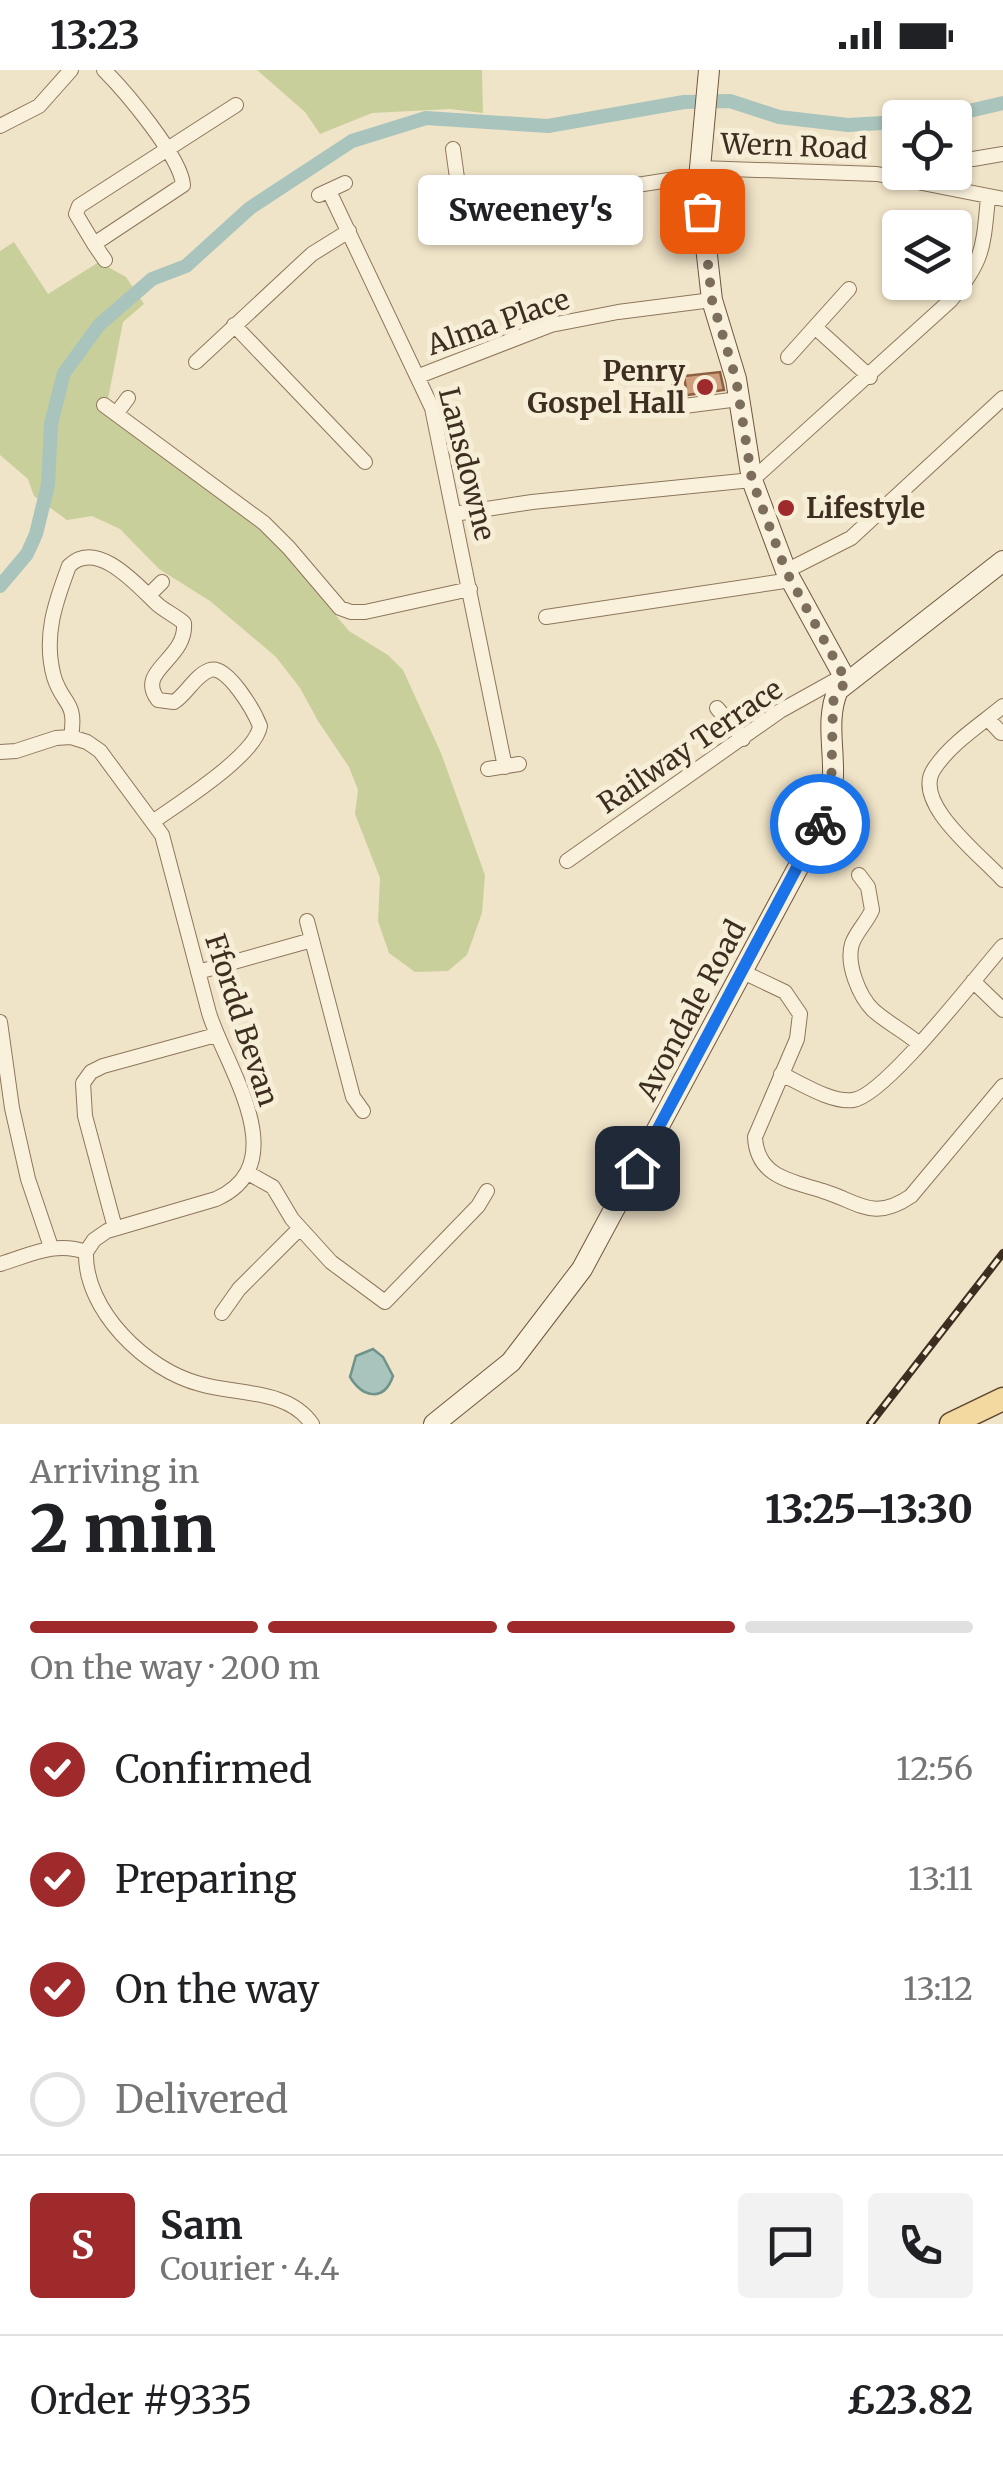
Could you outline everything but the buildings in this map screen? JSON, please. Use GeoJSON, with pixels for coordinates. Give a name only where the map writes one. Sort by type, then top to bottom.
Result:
{"type":"FeatureCollection","features":[{"type":"Feature","properties":{"kind":"main road"},"geometry":{"type":"LineString","coordinates":[[951,1424],[1003,1400]]}},
{"type":"Feature","properties":{"kind":"street"},"geometry":{"type":"LineString","coordinates":[[0,126],[20,118],[52,94],[71,70]]}},
{"type":"Feature","properties":{"kind":"street"},"geometry":{"type":"LineString","coordinates":[[94,244],[183,186],[182,177],[134,102],[104,70]]}},
{"type":"Feature","properties":{"kind":"street"},"geometry":{"type":"LineString","coordinates":[[709,78],[701,171],[712,300],[730,357],[752,480],[788,576],[845,679],[1003,561]]}},
{"type":"Feature","properties":{"kind":"street"},"geometry":{"type":"LineString","coordinates":[[105,260],[76,214],[79,206],[236,105]]}},
{"type":"Feature","properties":{"kind":"street","name":"Wern Road"},"geometry":{"type":"LineString","coordinates":[[452,149],[457,194],[461,207],[470,212],[701,171],[877,174],[996,199]]}},
{"type":"Feature","properties":{"kind":"street"},"geometry":{"type":"LineString","coordinates":[[973,159],[1003,154]]}},
{"type":"Feature","properties":{"kind":"street","name":"Lansdowne"},"geometry":{"type":"LineString","coordinates":[[346,183],[324,193],[349,232],[419,376],[438,428],[470,589],[512,766],[488,769]]}},
{"type":"Feature","properties":{"kind":"street"},"geometry":{"type":"LineString","coordinates":[[454,514],[532,502],[752,480],[952,300],[973,274],[996,199]]}},
{"type":"Feature","properties":{"kind":"street"},"geometry":{"type":"LineString","coordinates":[[196,362],[312,254],[349,232]]}},
{"type":"Feature","properties":{"kind":"street"},"geometry":{"type":"LineString","coordinates":[[788,356],[849,289]]}},
{"type":"Feature","properties":{"kind":"street","name":"Alma Place"},"geometry":{"type":"LineString","coordinates":[[419,376],[551,325],[712,300]]}},
{"type":"Feature","properties":{"kind":"street"},"geometry":{"type":"LineString","coordinates":[[234,325],[365,462]]}},
{"type":"Feature","properties":{"kind":"street"},"geometry":{"type":"LineString","coordinates":[[814,327],[870,377]]}},
{"type":"Feature","properties":{"kind":"street"},"geometry":{"type":"LineString","coordinates":[[128,398],[110,410],[264,522],[340,608],[365,612],[470,589]]}},
{"type":"Feature","properties":{"kind":"street"},"geometry":{"type":"LineString","coordinates":[[546,617],[788,576],[852,538],[1003,398]]}},
{"type":"Feature","properties":{"kind":"street"},"geometry":{"type":"LineString","coordinates":[[684,406],[739,399]]}},
{"type":"Feature","properties":{"kind":"street"},"geometry":{"type":"LineString","coordinates":[[0,752],[71,737],[74,714],[55,680],[49,630],[68,566],[86,558],[120,568],[185,626],[180,647],[153,678],[151,689],[155,697],[161,702],[174,702],[208,671],[218,670],[228,676],[258,719],[260,730],[235,760],[154,821]]}},
{"type":"Feature","properties":{"kind":"street"},"geometry":{"type":"LineString","coordinates":[[149,595],[162,582]]}},
{"type":"Feature","properties":{"kind":"street","name":"Avondale Road"},"geometry":{"type":"LineString","coordinates":[[434,1424],[511,1362],[582,1269],[815,836],[831,798],[833,702],[845,679]]}},
{"type":"Feature","properties":{"kind":"street","name":"Railway Terrace"},"geometry":{"type":"LineString","coordinates":[[567,860],[780,711],[845,679]]}},
{"type":"Feature","properties":{"kind":"street"},"geometry":{"type":"LineString","coordinates":[[1003,706],[943,757],[930,773],[928,790],[934,806],[1003,880]]}},
{"type":"Feature","properties":{"kind":"street"},"geometry":{"type":"LineString","coordinates":[[717,708],[742,738]]}},
{"type":"Feature","properties":{"kind":"street"},"geometry":{"type":"LineString","coordinates":[[988,718],[1001,734]]}},
{"type":"Feature","properties":{"kind":"street","name":"Ffordd Bevan"},"geometry":{"type":"LineString","coordinates":[[71,737],[100,751],[154,821],[166,847],[216,1035],[234,1070],[252,1137],[254,1156],[248,1174]]}},
{"type":"Feature","properties":{"kind":"street"},"geometry":{"type":"LineString","coordinates":[[991,867],[1003,855]]}},
{"type":"Feature","properties":{"kind":"street"},"geometry":{"type":"LineString","coordinates":[[859,875],[868,887],[872,910],[851,946],[852,972],[866,1002],[877,1014],[902,1028],[918,1043]]}},
{"type":"Feature","properties":{"kind":"street"},"geometry":{"type":"LineString","coordinates":[[872,902],[891,900]]}},
{"type":"Feature","properties":{"kind":"street"},"geometry":{"type":"LineString","coordinates":[[308,921],[354,1097],[363,1112]]}},
{"type":"Feature","properties":{"kind":"street"},"geometry":{"type":"LineString","coordinates":[[198,972],[312,940]]}},
{"type":"Feature","properties":{"kind":"street"},"geometry":{"type":"LineString","coordinates":[[782,1074],[850,1101],[866,1097],[879,1088],[1003,946]]}},
{"type":"Feature","properties":{"kind":"street"},"geometry":{"type":"LineString","coordinates":[[743,972],[786,992],[800,1014],[797,1039],[755,1137],[756,1152],[774,1176],[828,1193],[864,1210],[897,1206],[911,1196],[1003,1086]]}},
{"type":"Feature","properties":{"kind":"street"},"geometry":{"type":"LineString","coordinates":[[973,980],[1003,1010]]}},
{"type":"Feature","properties":{"kind":"street"},"geometry":{"type":"LineString","coordinates":[[0,1022],[12,1108],[28,1179],[52,1247]]}},
{"type":"Feature","properties":{"kind":"street"},"geometry":{"type":"LineString","coordinates":[[115,1228],[85,1116],[83,1082],[102,1066],[216,1035]]}},
{"type":"Feature","properties":{"kind":"street"},"geometry":{"type":"LineString","coordinates":[[312,1424],[289,1402],[197,1384],[144,1354],[104,1311],[88,1277],[86,1252],[100,1234],[216,1199],[238,1186],[248,1174],[274,1188],[300,1228],[335,1266],[385,1302],[478,1206],[487,1191]]}},
{"type":"Feature","properties":{"kind":"street"},"geometry":{"type":"LineString","coordinates":[[222,1313],[300,1228]]}},
{"type":"Feature","properties":{"kind":"street"},"geometry":{"type":"LineString","coordinates":[[0,1264],[52,1247],[68,1246],[86,1252]]}},
{"type":"Feature","properties":{"kind":"green space"},"geometry":{"type":"Polygon","coordinates":[[[257,70],[482,70],[483,113],[450,109],[372,113],[320,134],[305,112],[257,70]]]}},
{"type":"Feature","properties":{"kind":"green space"},"geometry":{"type":"Polygon","coordinates":[[[14,242],[48,294],[99,262],[126,277],[144,304],[123,322],[108,399],[116,420],[260,525],[349,631],[388,655],[403,670],[441,753],[485,875],[482,913],[467,955],[448,971],[415,972],[389,953],[378,921],[380,878],[355,814],[358,790],[349,767],[276,657],[210,601],[159,569],[120,529],[92,516],[67,520],[34,496],[28,479],[0,455],[0,251],[14,242]]]}},
{"type":"Feature","properties":{"kind":"water"},"geometry":{"type":"Polygon","coordinates":[[[373,1349],[383,1357],[393,1376],[384,1390],[373,1394],[361,1389],[350,1377],[356,1356],[373,1349]]]}},
{"type":"Feature","properties":{"kind":"waterway"},"geometry":{"type":"LineString","coordinates":[[0,586],[27,554],[36,534],[48,485],[51,424],[64,373],[99,325],[152,279],[186,266],[250,208],[352,141],[426,118],[548,126],[684,102],[730,101],[779,117],[848,125],[882,123]]}},
{"type":"Feature","properties":{"kind":"waterway"},"geometry":{"type":"LineString","coordinates":[[972,110],[1003,103]]}},
{"type":"Feature","properties":{"kind":"railway"},"geometry":{"type":"LineString","coordinates":[[870,1424],[1003,1253]]}},
{"type":"Feature","properties":{"kind":"way so far"},"geometry":{"type":"LineString","coordinates":[[702,211],[712,300],[736,379],[752,480],[786,571],[847,682],[833,702],[831,798],[820,824]]}},
{"type":"Feature","properties":{"kind":"place","name":"Sweeney's"},"geometry":{"type":"Point","coordinates":[702,211]}},
{"type":"Feature","properties":{"kind":"place","name":"Penry Gospel Hall"},"geometry":{"type":"Point","coordinates":[705,387]}},
{"type":"Feature","properties":{"kind":"place","name":"Lifestyle"},"geometry":{"type":"Point","coordinates":[786,508]}},
{"type":"Feature","properties":{"kind":"route"},"geometry":{"type":"LineString","coordinates":[[637,1168],[820,824]]}}]}
